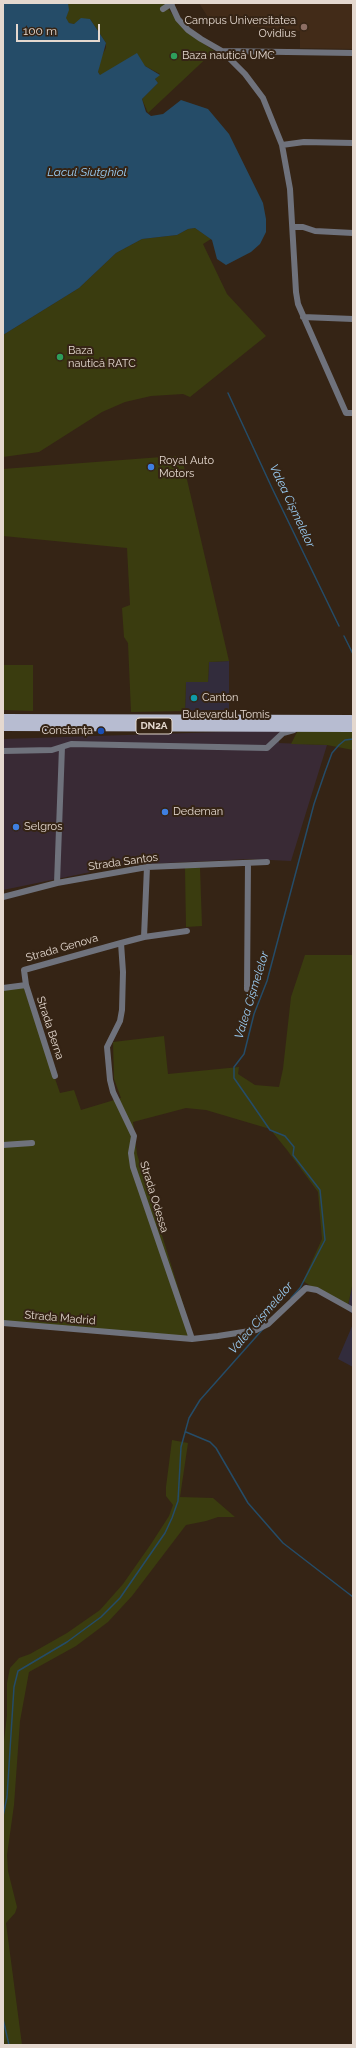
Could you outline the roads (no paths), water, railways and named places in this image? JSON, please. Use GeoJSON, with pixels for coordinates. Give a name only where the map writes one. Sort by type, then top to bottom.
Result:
{"type":"FeatureCollection","features":[{"type":"Feature","properties":{"kind":"main road","name":"Bulevardul Tomis"},"geometry":{"type":"LineString","coordinates":[[3,719],[353,720]]}},
{"type":"Feature","properties":{"kind":"main road","name":"Bulevardul Tomis"},"geometry":{"type":"LineString","coordinates":[[3,726],[353,727]]}},
{"type":"Feature","properties":{"kind":"street"},"geometry":{"type":"LineString","coordinates":[[163,9],[171,3],[178,19],[188,30],[222,51],[245,74],[263,98],[282,145],[290,189],[296,292],[303,317],[346,413],[353,413]]}},
{"type":"Feature","properties":{"kind":"street"},"geometry":{"type":"LineString","coordinates":[[222,51],[353,53]]}},
{"type":"Feature","properties":{"kind":"street"},"geometry":{"type":"LineString","coordinates":[[282,145],[304,142],[353,143]]}},
{"type":"Feature","properties":{"kind":"street"},"geometry":{"type":"LineString","coordinates":[[293,227],[303,227],[315,231],[353,233]]}},
{"type":"Feature","properties":{"kind":"street"},"geometry":{"type":"LineString","coordinates":[[303,317],[353,319]]}},
{"type":"Feature","properties":{"kind":"street"},"geometry":{"type":"LineString","coordinates":[[3,751],[43,750],[71,744],[267,748],[283,733],[305,728]]}},
{"type":"Feature","properties":{"kind":"street"},"geometry":{"type":"LineString","coordinates":[[56,883],[62,747]]}},
{"type":"Feature","properties":{"kind":"street","name":"Strada Santos"},"geometry":{"type":"LineString","coordinates":[[3,897],[56,883],[147,867],[268,862]]}},
{"type":"Feature","properties":{"kind":"street"},"geometry":{"type":"LineString","coordinates":[[247,989],[248,863]]}},
{"type":"Feature","properties":{"kind":"street"},"geometry":{"type":"LineString","coordinates":[[144,937],[147,867]]}},
{"type":"Feature","properties":{"kind":"street"},"geometry":{"type":"LineString","coordinates":[[121,943],[144,937],[187,931]]}},
{"type":"Feature","properties":{"kind":"street","name":"Strada Genova"},"geometry":{"type":"LineString","coordinates":[[26,985],[23,973],[27,968],[121,943]]}},
{"type":"Feature","properties":{"kind":"street","name":"Strada Odessa"},"geometry":{"type":"LineString","coordinates":[[121,943],[123,972],[122,1010],[120,1021],[107,1047],[110,1080],[115,1096],[134,1136],[131,1153],[133,1167],[192,1339]]}},
{"type":"Feature","properties":{"kind":"street"},"geometry":{"type":"LineString","coordinates":[[3,988],[26,985]]}},
{"type":"Feature","properties":{"kind":"street","name":"Strada Berna"},"geometry":{"type":"LineString","coordinates":[[26,985],[55,1076]]}},
{"type":"Feature","properties":{"kind":"street"},"geometry":{"type":"LineString","coordinates":[[3,1144],[32,1142]]}},
{"type":"Feature","properties":{"kind":"street","name":"Strada Madrid"},"geometry":{"type":"LineString","coordinates":[[3,1323],[192,1339],[256,1330],[268,1324],[306,1288],[317,1290],[353,1310]]}},
{"type":"Feature","properties":{"kind":"water","name":"Lacul Siutghiol"},"geometry":{"type":"Polygon","coordinates":[[[3,3],[68,3],[69,10],[66,18],[69,23],[74,24],[81,18],[90,19],[106,43],[98,72],[100,75],[137,53],[145,66],[160,75],[155,79],[158,83],[142,99],[146,112],[151,116],[163,114],[181,100],[208,109],[229,134],[263,203],[266,219],[266,232],[260,244],[251,252],[226,265],[217,259],[212,240],[195,228],[188,229],[177,235],[142,239],[116,253],[79,288],[3,335],[3,3]]]}},
{"type":"Feature","properties":{"kind":"waterway","name":"Valea Cișmelelor"},"geometry":{"type":"LineString","coordinates":[[228,393],[339,626]]}},
{"type":"Feature","properties":{"kind":"waterway","name":"Valea Cișmelelor"},"geometry":{"type":"LineString","coordinates":[[344,636],[353,654]]}},
{"type":"Feature","properties":{"kind":"waterway","name":"Valea Cișmelelor"},"geometry":{"type":"LineString","coordinates":[[291,1298],[300,1288],[325,1240],[320,1190],[293,1155],[294,1147],[285,1136],[270,1130],[234,1078],[234,1067],[244,1054],[254,1014],[267,981],[314,804],[325,772],[332,753],[345,740],[353,739]]}},
{"type":"Feature","properties":{"kind":"waterway","name":"Valea Cișmelelor"},"geometry":{"type":"LineString","coordinates":[[3,1816],[7,1797],[14,1687],[18,1671],[67,1642],[101,1617],[120,1598],[165,1533],[172,1518],[178,1501],[181,1447],[189,1418],[200,1400],[263,1329]]}},
{"type":"Feature","properties":{"kind":"waterway"},"geometry":{"type":"LineString","coordinates":[[186,1432],[210,1442],[216,1448],[248,1503],[283,1543],[353,1597]]}},
{"type":"Feature","properties":{"kind":"waterway","name":"Valea Cișmelelor"},"geometry":{"type":"LineString","coordinates":[[3,2019],[9,2045]]}},
{"type":"Feature","properties":{"kind":"place","name":"Campus Universitatea Ovidius"},"geometry":{"type":"Point","coordinates":[304,27]}},
{"type":"Feature","properties":{"kind":"place","name":"Baza nautică UMC"},"geometry":{"type":"Point","coordinates":[174,56]}},
{"type":"Feature","properties":{"kind":"place","name":"Baza nautică RATC"},"geometry":{"type":"Point","coordinates":[60,357]}},
{"type":"Feature","properties":{"kind":"place","name":"Royal Auto Motors"},"geometry":{"type":"Point","coordinates":[151,467]}},
{"type":"Feature","properties":{"kind":"place","name":"Canton"},"geometry":{"type":"Point","coordinates":[194,698]}},
{"type":"Feature","properties":{"kind":"place","name":"Constanța"},"geometry":{"type":"Point","coordinates":[101,731]}},
{"type":"Feature","properties":{"kind":"place","name":"Dedeman"},"geometry":{"type":"Point","coordinates":[165,812]}},
{"type":"Feature","properties":{"kind":"place","name":"Selgros"},"geometry":{"type":"Point","coordinates":[16,827]}}]}
